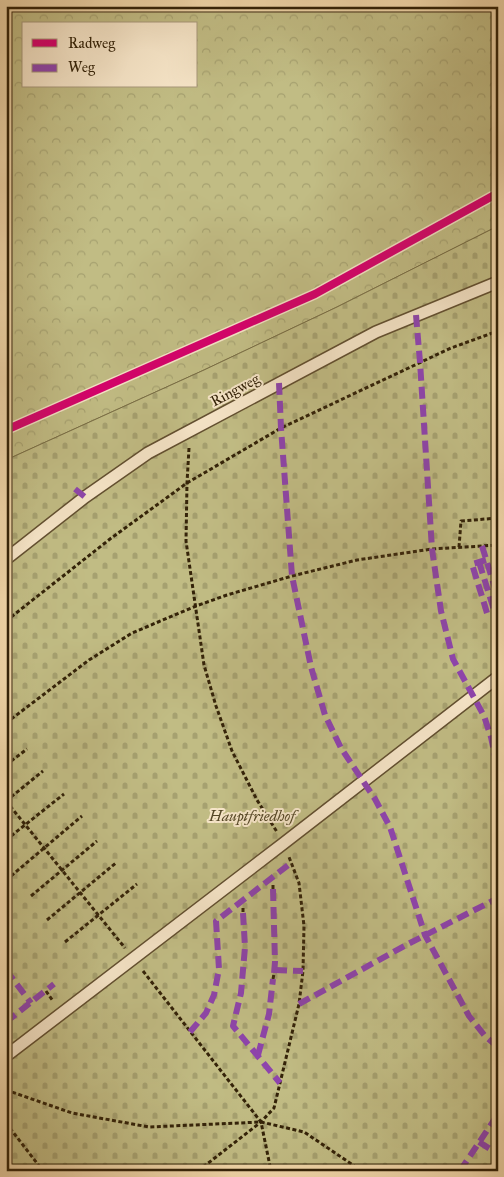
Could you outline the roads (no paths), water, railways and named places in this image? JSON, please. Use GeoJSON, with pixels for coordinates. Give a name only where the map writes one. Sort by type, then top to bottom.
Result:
{"type":"FeatureCollection","features":[{"type":"Feature","properties":{"kind":"lane","name":"Ringweg"},"geometry":{"type":"LineString","coordinates":[[6,559],[93,491],[148,453],[376,332],[498,282]]}},
{"type":"Feature","properties":{"kind":"lane"},"geometry":{"type":"LineString","coordinates":[[6,1056],[130,954],[284,843],[498,677]]}},
{"type":"Feature","properties":{"kind":"park label","name":"Hauptfriedhof"},"geometry":{"type":"Point","coordinates":[252,816]}}]}
